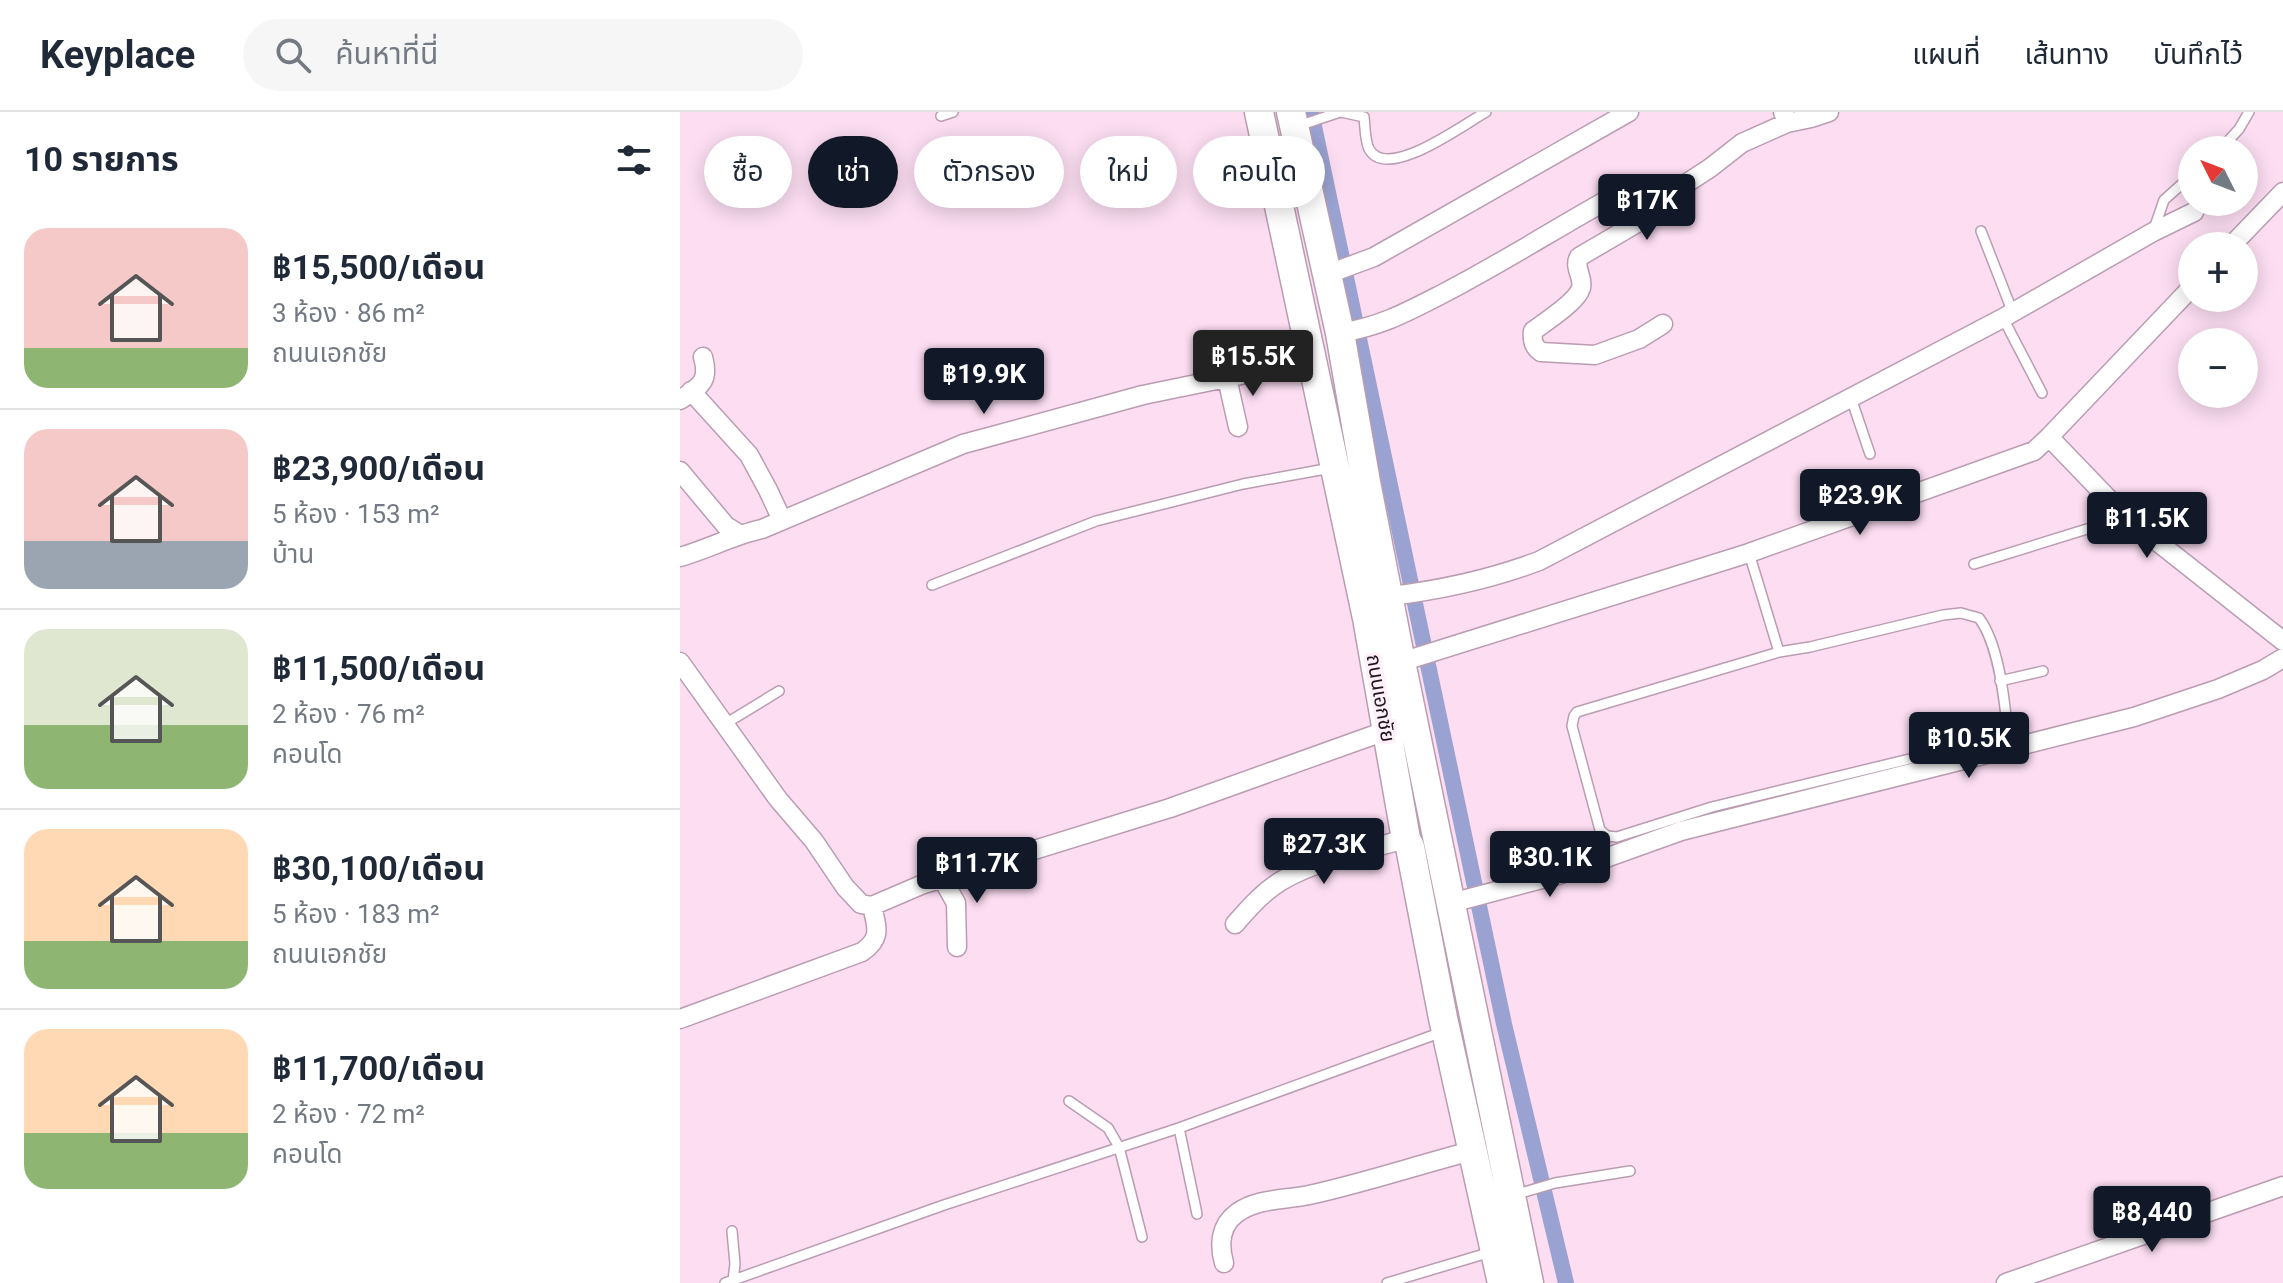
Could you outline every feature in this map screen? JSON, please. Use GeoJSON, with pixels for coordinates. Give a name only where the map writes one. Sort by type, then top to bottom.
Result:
{"type":"FeatureCollection","features":[{"type":"Feature","properties":{"kind":"main road","name":"ถนนเอกชัย"},"geometry":{"type":"LineString","coordinates":[[1259,112],[1336,467],[1445,1031],[1502,1283]]}},
{"type":"Feature","properties":{"kind":"main road","name":"ถนนเอกชัย"},"geometry":{"type":"LineString","coordinates":[[1296,122],[1328,274],[1358,330],[1366,482],[1410,593],[1410,659],[1458,902],[1521,1193],[1529,1283]]}},
{"type":"Feature","properties":{"kind":"street"},"geometry":{"type":"LineString","coordinates":[[1328,274],[1374,257],[1629,112]]}},
{"type":"Feature","properties":{"kind":"street"},"geometry":{"type":"LineString","coordinates":[[1663,324],[1639,339],[1595,355],[1541,352],[1535,348],[1532,338],[1533,331],[1577,295],[1581,283],[1576,266],[1579,257],[1649,216],[1664,194],[1710,168],[1742,143],[1785,117],[1811,118],[1829,112]]}},
{"type":"Feature","properties":{"kind":"street"},"geometry":{"type":"LineString","coordinates":[[2244,232],[2283,192]]}},
{"type":"Feature","properties":{"kind":"street"},"geometry":{"type":"LineString","coordinates":[[1358,330],[1387,322],[1480,274],[1616,195]]}},
{"type":"Feature","properties":{"kind":"street"},"geometry":{"type":"LineString","coordinates":[[1410,593],[1511,572],[1539,561],[2008,315],[2186,216]]}},
{"type":"Feature","properties":{"kind":"street"},"geometry":{"type":"LineString","coordinates":[[1410,659],[1749,553],[2019,458],[2034,451],[2049,437],[2178,302]]}},
{"type":"Feature","properties":{"kind":"street"},"geometry":{"type":"LineString","coordinates":[[703,357],[707,371],[702,383],[686,396],[749,455],[782,520]]}},
{"type":"Feature","properties":{"kind":"street"},"geometry":{"type":"LineString","coordinates":[[680,557],[702,551],[739,534],[762,529],[963,444],[1143,395],[1313,360]]}},
{"type":"Feature","properties":{"kind":"street"},"geometry":{"type":"LineString","coordinates":[[1227,378],[1238,427]]}},
{"type":"Feature","properties":{"kind":"street"},"geometry":{"type":"LineString","coordinates":[[2049,437],[2126,517],[2283,641]]}},
{"type":"Feature","properties":{"kind":"street"},"geometry":{"type":"LineString","coordinates":[[680,471],[726,526],[739,534]]}},
{"type":"Feature","properties":{"kind":"street"},"geometry":{"type":"LineString","coordinates":[[1458,902],[1561,874],[1681,831],[2134,717],[2244,679],[2283,658]]}},
{"type":"Feature","properties":{"kind":"street"},"geometry":{"type":"LineString","coordinates":[[680,662],[845,887],[861,904],[872,906],[921,885],[1170,808],[1388,730]]}},
{"type":"Feature","properties":{"kind":"street"},"geometry":{"type":"LineString","coordinates":[[1235,924],[1262,895],[1282,880],[1406,839]]}},
{"type":"Feature","properties":{"kind":"street"},"geometry":{"type":"LineString","coordinates":[[942,878],[956,903],[957,947]]}},
{"type":"Feature","properties":{"kind":"street"},"geometry":{"type":"LineString","coordinates":[[680,1019],[862,952],[872,945],[878,930],[872,906]]}},
{"type":"Feature","properties":{"kind":"street"},"geometry":{"type":"LineString","coordinates":[[1224,1263],[1219,1246],[1224,1229],[1236,1213],[1255,1204],[1306,1196],[1472,1151]]}},
{"type":"Feature","properties":{"kind":"street"},"geometry":{"type":"LineString","coordinates":[[2006,1283],[2283,1186]]}},
{"type":"Feature","properties":{"kind":"lane"},"geometry":{"type":"LineString","coordinates":[[941,116],[953,112]]}},
{"type":"Feature","properties":{"kind":"lane"},"geometry":{"type":"LineString","coordinates":[[1296,122],[1341,112],[1364,117],[1369,149],[1386,160],[1401,158],[1426,147],[1486,112]]}},
{"type":"Feature","properties":{"kind":"lane"},"geometry":{"type":"LineString","coordinates":[[2233,136],[2249,112]]}},
{"type":"Feature","properties":{"kind":"lane"},"geometry":{"type":"LineString","coordinates":[[2153,232],[2164,200],[2178,188]]}},
{"type":"Feature","properties":{"kind":"lane"},"geometry":{"type":"LineString","coordinates":[[1981,231],[2008,315],[2042,393]]}},
{"type":"Feature","properties":{"kind":"lane"},"geometry":{"type":"LineString","coordinates":[[1851,398],[1870,454]]}},
{"type":"Feature","properties":{"kind":"lane"},"geometry":{"type":"LineString","coordinates":[[932,585],[1096,521],[1243,484],[1336,467]]}},
{"type":"Feature","properties":{"kind":"lane"},"geometry":{"type":"LineString","coordinates":[[1974,564],[2126,517]]}},
{"type":"Feature","properties":{"kind":"lane"},"geometry":{"type":"LineString","coordinates":[[1749,553],[1779,652]]}},
{"type":"Feature","properties":{"kind":"lane"},"geometry":{"type":"LineString","coordinates":[[1943,615],[1974,615],[1988,632],[2007,726],[2004,732],[1992,739],[1712,807],[1617,837],[1607,836],[1600,830],[1572,726],[1577,712],[1779,652],[1943,615]]}},
{"type":"Feature","properties":{"kind":"lane"},"geometry":{"type":"LineString","coordinates":[[2000,681],[2043,671]]}},
{"type":"Feature","properties":{"kind":"lane"},"geometry":{"type":"LineString","coordinates":[[725,724],[779,691]]}},
{"type":"Feature","properties":{"kind":"lane"},"geometry":{"type":"LineString","coordinates":[[729,1281],[929,1210],[1179,1128],[1445,1031]]}},
{"type":"Feature","properties":{"kind":"lane"},"geometry":{"type":"LineString","coordinates":[[1069,1101],[1108,1128],[1119,1147],[1142,1237]]}},
{"type":"Feature","properties":{"kind":"lane"},"geometry":{"type":"LineString","coordinates":[[1179,1128],[1197,1214]]}},
{"type":"Feature","properties":{"kind":"lane"},"geometry":{"type":"LineString","coordinates":[[1521,1193],[1555,1183],[1630,1171]]}},
{"type":"Feature","properties":{"kind":"lane"},"geometry":{"type":"LineString","coordinates":[[729,1281],[735,1264],[732,1231]]}},
{"type":"Feature","properties":{"kind":"lane"},"geometry":{"type":"LineString","coordinates":[[1387,1283],[1493,1251]]}},
{"type":"Feature","properties":{"kind":"waterway"},"geometry":{"type":"LineString","coordinates":[[1311,112],[1504,1024],[1566,1283]]}}]}
